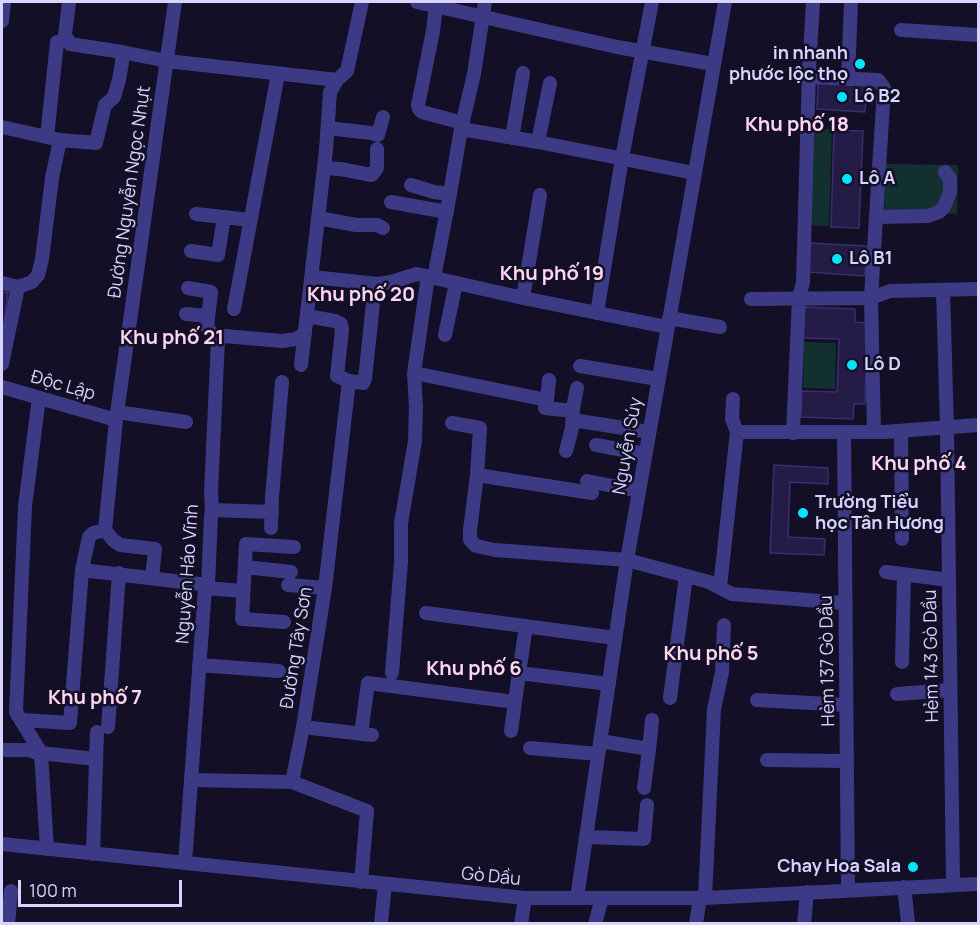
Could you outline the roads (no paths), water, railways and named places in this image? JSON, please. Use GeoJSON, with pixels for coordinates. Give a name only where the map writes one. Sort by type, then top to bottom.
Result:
{"type":"FeatureCollection","features":[{"type":"Feature","properties":{"kind":"street"},"geometry":{"type":"LineString","coordinates":[[2,283],[18,287],[32,282],[38,275],[42,259],[69,2]]}},
{"type":"Feature","properties":{"kind":"street","name":"Đường Nguyễn Ngọc Nhựt"},"geometry":{"type":"LineString","coordinates":[[105,531],[116,416],[175,2]]}},
{"type":"Feature","properties":{"kind":"street"},"geometry":{"type":"LineString","coordinates":[[302,366],[330,92],[336,80],[347,71],[362,2]]}},
{"type":"Feature","properties":{"kind":"street"},"geometry":{"type":"LineString","coordinates":[[417,2],[617,47],[713,63]]}},
{"type":"Feature","properties":{"kind":"street"},"geometry":{"type":"LineString","coordinates":[[392,673],[401,562],[401,524],[415,441],[414,373],[431,277],[447,212],[474,74],[485,2]]}},
{"type":"Feature","properties":{"kind":"street"},"geometry":{"type":"LineString","coordinates":[[597,313],[622,158],[652,2]]}},
{"type":"Feature","properties":{"kind":"street","name":"Nguyễn Súy"},"geometry":{"type":"LineString","coordinates":[[577,898],[627,561],[725,2]]}},
{"type":"Feature","properties":{"kind":"street"},"geometry":{"type":"LineString","coordinates":[[793,432],[799,298],[803,282],[813,2]]}},
{"type":"Feature","properties":{"kind":"street"},"geometry":{"type":"LineString","coordinates":[[848,79],[851,2]]}},
{"type":"Feature","properties":{"kind":"street"},"geometry":{"type":"LineString","coordinates":[[436,5],[418,105],[422,112],[462,126],[512,138],[694,173]]}},
{"type":"Feature","properties":{"kind":"street"},"geometry":{"type":"LineString","coordinates":[[901,30],[978,35]]}},
{"type":"Feature","properties":{"kind":"street"},"geometry":{"type":"LineString","coordinates":[[64,41],[167,61],[336,80]]}},
{"type":"Feature","properties":{"kind":"street"},"geometry":{"type":"LineString","coordinates":[[2,127],[53,138],[96,143],[105,105],[114,98],[119,80],[122,52]]}},
{"type":"Feature","properties":{"kind":"street"},"geometry":{"type":"LineString","coordinates":[[512,138],[523,73]]}},
{"type":"Feature","properties":{"kind":"street"},"geometry":{"type":"LineString","coordinates":[[234,309],[278,74]]}},
{"type":"Feature","properties":{"kind":"street"},"geometry":{"type":"LineString","coordinates":[[809,77],[878,80],[884,88],[872,298],[874,432]]}},
{"type":"Feature","properties":{"kind":"street"},"geometry":{"type":"LineString","coordinates":[[538,142],[550,83]]}},
{"type":"Feature","properties":{"kind":"street"},"geometry":{"type":"LineString","coordinates":[[328,128],[378,135],[382,117]]}},
{"type":"Feature","properties":{"kind":"street"},"geometry":{"type":"LineString","coordinates":[[324,168],[372,175],[377,168],[377,149]]}},
{"type":"Feature","properties":{"kind":"street"},"geometry":{"type":"LineString","coordinates":[[876,217],[928,216],[939,212],[944,207],[950,192],[950,179],[945,172]]}},
{"type":"Feature","properties":{"kind":"street"},"geometry":{"type":"LineString","coordinates":[[411,185],[450,194]]}},
{"type":"Feature","properties":{"kind":"street"},"geometry":{"type":"LineString","coordinates":[[523,298],[540,195]]}},
{"type":"Feature","properties":{"kind":"street"},"geometry":{"type":"LineString","coordinates":[[391,202],[447,212]]}},
{"type":"Feature","properties":{"kind":"street"},"geometry":{"type":"LineString","coordinates":[[196,213],[250,220]]}},
{"type":"Feature","properties":{"kind":"street"},"geometry":{"type":"LineString","coordinates":[[191,251],[218,255],[224,217]]}},
{"type":"Feature","properties":{"kind":"street"},"geometry":{"type":"LineString","coordinates":[[318,218],[356,225],[377,225],[383,228]]}},
{"type":"Feature","properties":{"kind":"street"},"geometry":{"type":"LineString","coordinates":[[312,277],[375,284],[417,274],[597,313],[668,323],[720,327]]}},
{"type":"Feature","properties":{"kind":"street"},"geometry":{"type":"LineString","coordinates":[[445,335],[456,283]]}},
{"type":"Feature","properties":{"kind":"street"},"geometry":{"type":"LineString","coordinates":[[343,379],[363,383],[365,379],[375,284]]}},
{"type":"Feature","properties":{"kind":"street"},"geometry":{"type":"LineString","coordinates":[[2,364],[18,287]]}},
{"type":"Feature","properties":{"kind":"street","name":"Nguyễn Háo Vĩnh"},"geometry":{"type":"LineString","coordinates":[[185,863],[212,510],[218,340],[207,327],[211,292],[188,288]]}},
{"type":"Feature","properties":{"kind":"street"},"geometry":{"type":"LineString","coordinates":[[752,299],[872,298],[890,291],[978,289]]}},
{"type":"Feature","properties":{"kind":"street","name":"Hẻm 143 Gò Dầu"},"geometry":{"type":"LineString","coordinates":[[943,290],[953,884]]}},
{"type":"Feature","properties":{"kind":"street"},"geometry":{"type":"LineString","coordinates":[[186,314],[208,316]]}},
{"type":"Feature","properties":{"kind":"street","name":"Đường Tây Sơn"},"geometry":{"type":"LineString","coordinates":[[292,782],[325,588],[343,379],[341,324],[307,316]]}},
{"type":"Feature","properties":{"kind":"street"},"geometry":{"type":"LineString","coordinates":[[213,335],[282,341],[296,339],[305,333]]}},
{"type":"Feature","properties":{"kind":"street"},"geometry":{"type":"LineString","coordinates":[[580,366],[658,379]]}},
{"type":"Feature","properties":{"kind":"street"},"geometry":{"type":"LineString","coordinates":[[414,373],[547,400]]}},
{"type":"Feature","properties":{"kind":"street"},"geometry":{"type":"LineString","coordinates":[[549,380],[545,408],[649,432]]}},
{"type":"Feature","properties":{"kind":"street"},"geometry":{"type":"LineString","coordinates":[[271,528],[282,382]]}},
{"type":"Feature","properties":{"kind":"street","name":"Độc Lập"},"geometry":{"type":"LineString","coordinates":[[2,387],[116,416],[186,422]]}},
{"type":"Feature","properties":{"kind":"street"},"geometry":{"type":"LineString","coordinates":[[566,451],[572,428],[577,388]]}},
{"type":"Feature","properties":{"kind":"street"},"geometry":{"type":"LineString","coordinates":[[39,398],[25,506],[16,712],[42,754],[47,849]]}},
{"type":"Feature","properties":{"kind":"street"},"geometry":{"type":"LineString","coordinates":[[720,587],[737,432],[732,419],[733,399]]}},
{"type":"Feature","properties":{"kind":"street"},"geometry":{"type":"LineString","coordinates":[[452,423],[480,428],[470,530],[470,540],[476,546],[495,550],[627,561],[710,582],[732,594],[845,603]]}},
{"type":"Feature","properties":{"kind":"street"},"geometry":{"type":"LineString","coordinates":[[737,432],[843,433],[978,425]]}},
{"type":"Feature","properties":{"kind":"street"},"geometry":{"type":"LineString","coordinates":[[901,431],[903,539]]}},
{"type":"Feature","properties":{"kind":"street","name":"Hẻm 137 Gò Dầu"},"geometry":{"type":"LineString","coordinates":[[843,433],[848,890]]}},
{"type":"Feature","properties":{"kind":"street"},"geometry":{"type":"LineString","coordinates":[[596,445],[645,454]]}},
{"type":"Feature","properties":{"kind":"street"},"geometry":{"type":"LineString","coordinates":[[477,475],[639,491]]}},
{"type":"Feature","properties":{"kind":"street"},"geometry":{"type":"LineString","coordinates":[[212,510],[272,512]]}},
{"type":"Feature","properties":{"kind":"street"},"geometry":{"type":"LineString","coordinates":[[22,720],[70,723],[82,570],[89,537],[93,533],[105,531],[120,545],[155,549],[152,578]]}},
{"type":"Feature","properties":{"kind":"street"},"geometry":{"type":"LineString","coordinates":[[284,622],[242,619],[246,544],[294,547]]}},
{"type":"Feature","properties":{"kind":"street"},"geometry":{"type":"LineString","coordinates":[[245,567],[325,588]]}},
{"type":"Feature","properties":{"kind":"street"},"geometry":{"type":"LineString","coordinates":[[82,570],[119,573],[243,591]]}},
{"type":"Feature","properties":{"kind":"street"},"geometry":{"type":"LineString","coordinates":[[886,572],[949,580]]}},
{"type":"Feature","properties":{"kind":"street"},"geometry":{"type":"LineString","coordinates":[[93,854],[95,759],[102,730],[119,573]]}},
{"type":"Feature","properties":{"kind":"street"},"geometry":{"type":"LineString","coordinates":[[902,662],[904,574]]}},
{"type":"Feature","properties":{"kind":"street"},"geometry":{"type":"LineString","coordinates":[[670,698],[686,576]]}},
{"type":"Feature","properties":{"kind":"street"},"geometry":{"type":"LineString","coordinates":[[426,613],[615,638]]}},
{"type":"Feature","properties":{"kind":"street"},"geometry":{"type":"LineString","coordinates":[[696,924],[702,897],[714,709],[722,672],[724,625]]}},
{"type":"Feature","properties":{"kind":"street"},"geometry":{"type":"LineString","coordinates":[[511,731],[526,626]]}},
{"type":"Feature","properties":{"kind":"street"},"geometry":{"type":"LineString","coordinates":[[199,665],[279,671]]}},
{"type":"Feature","properties":{"kind":"street"},"geometry":{"type":"LineString","coordinates":[[519,673],[609,684]]}},
{"type":"Feature","properties":{"kind":"street"},"geometry":{"type":"LineString","coordinates":[[303,727],[366,734],[368,683],[514,702]]}},
{"type":"Feature","properties":{"kind":"street"},"geometry":{"type":"LineString","coordinates":[[897,694],[950,690]]}},
{"type":"Feature","properties":{"kind":"street"},"geometry":{"type":"LineString","coordinates":[[757,700],[846,705]]}},
{"type":"Feature","properties":{"kind":"street"},"geometry":{"type":"LineString","coordinates":[[644,788],[652,720]]}},
{"type":"Feature","properties":{"kind":"street"},"geometry":{"type":"LineString","coordinates":[[531,747],[649,749]]}},
{"type":"Feature","properties":{"kind":"street"},"geometry":{"type":"LineString","coordinates":[[2,750],[29,750],[42,754],[95,759]]}},
{"type":"Feature","properties":{"kind":"street"},"geometry":{"type":"LineString","coordinates":[[767,760],[847,761]]}},
{"type":"Feature","properties":{"kind":"street"},"geometry":{"type":"LineString","coordinates":[[191,780],[292,782],[367,811],[361,882]]}},
{"type":"Feature","properties":{"kind":"street"},"geometry":{"type":"LineString","coordinates":[[586,837],[644,839],[647,805]]}},
{"type":"Feature","properties":{"kind":"street","name":"Gò Dầu"},"geometry":{"type":"LineString","coordinates":[[2,844],[525,898],[702,897],[953,884],[978,885]]}},
{"type":"Feature","properties":{"kind":"street"},"geometry":{"type":"LineString","coordinates":[[381,924],[385,884]]}},
{"type":"Feature","properties":{"kind":"street"},"geometry":{"type":"LineString","coordinates":[[904,887],[907,924]]}},
{"type":"Feature","properties":{"kind":"street"},"geometry":{"type":"LineString","coordinates":[[8,924],[11,891]]}},
{"type":"Feature","properties":{"kind":"street"},"geometry":{"type":"LineString","coordinates":[[804,924],[807,892]]}},
{"type":"Feature","properties":{"kind":"street"},"geometry":{"type":"LineString","coordinates":[[521,924],[525,898]]}},
{"type":"Feature","properties":{"kind":"street"},"geometry":{"type":"LineString","coordinates":[[595,924],[602,898]]}},
{"type":"Feature","properties":{"kind":"place","name":"in nhanh phước lộc thọ"},"geometry":{"type":"Point","coordinates":[860,64]}},
{"type":"Feature","properties":{"kind":"place","name":"Lô B2"},"geometry":{"type":"Point","coordinates":[842,97]}},
{"type":"Feature","properties":{"kind":"place","name":"Lô A"},"geometry":{"type":"Point","coordinates":[847,179]}},
{"type":"Feature","properties":{"kind":"place","name":"Lô B1"},"geometry":{"type":"Point","coordinates":[837,259]}},
{"type":"Feature","properties":{"kind":"place","name":"Lô D"},"geometry":{"type":"Point","coordinates":[852,365]}},
{"type":"Feature","properties":{"kind":"place","name":"Trường Tiểu học Tân Hương"},"geometry":{"type":"Point","coordinates":[803,513]}},
{"type":"Feature","properties":{"kind":"place","name":"Chay Hoa Sala"},"geometry":{"type":"Point","coordinates":[913,867]}},
{"type":"Feature","properties":{"kind":"district","name":"Khu phố 18"},"geometry":{"type":"Point","coordinates":[797,125]}},
{"type":"Feature","properties":{"kind":"district","name":"Khu phố 19"},"geometry":{"type":"Point","coordinates":[552,274]}},
{"type":"Feature","properties":{"kind":"district","name":"Khu phố 20"},"geometry":{"type":"Point","coordinates":[361,295]}},
{"type":"Feature","properties":{"kind":"district","name":"Khu phố 21"},"geometry":{"type":"Point","coordinates":[172,338]}},
{"type":"Feature","properties":{"kind":"district","name":"Khu phố 4"},"geometry":{"type":"Point","coordinates":[919,464]}},
{"type":"Feature","properties":{"kind":"district","name":"Khu phố 5"},"geometry":{"type":"Point","coordinates":[711,654]}},
{"type":"Feature","properties":{"kind":"district","name":"Khu phố 6"},"geometry":{"type":"Point","coordinates":[474,669]}},
{"type":"Feature","properties":{"kind":"district","name":"Khu phố 7"},"geometry":{"type":"Point","coordinates":[95,698]}}]}
